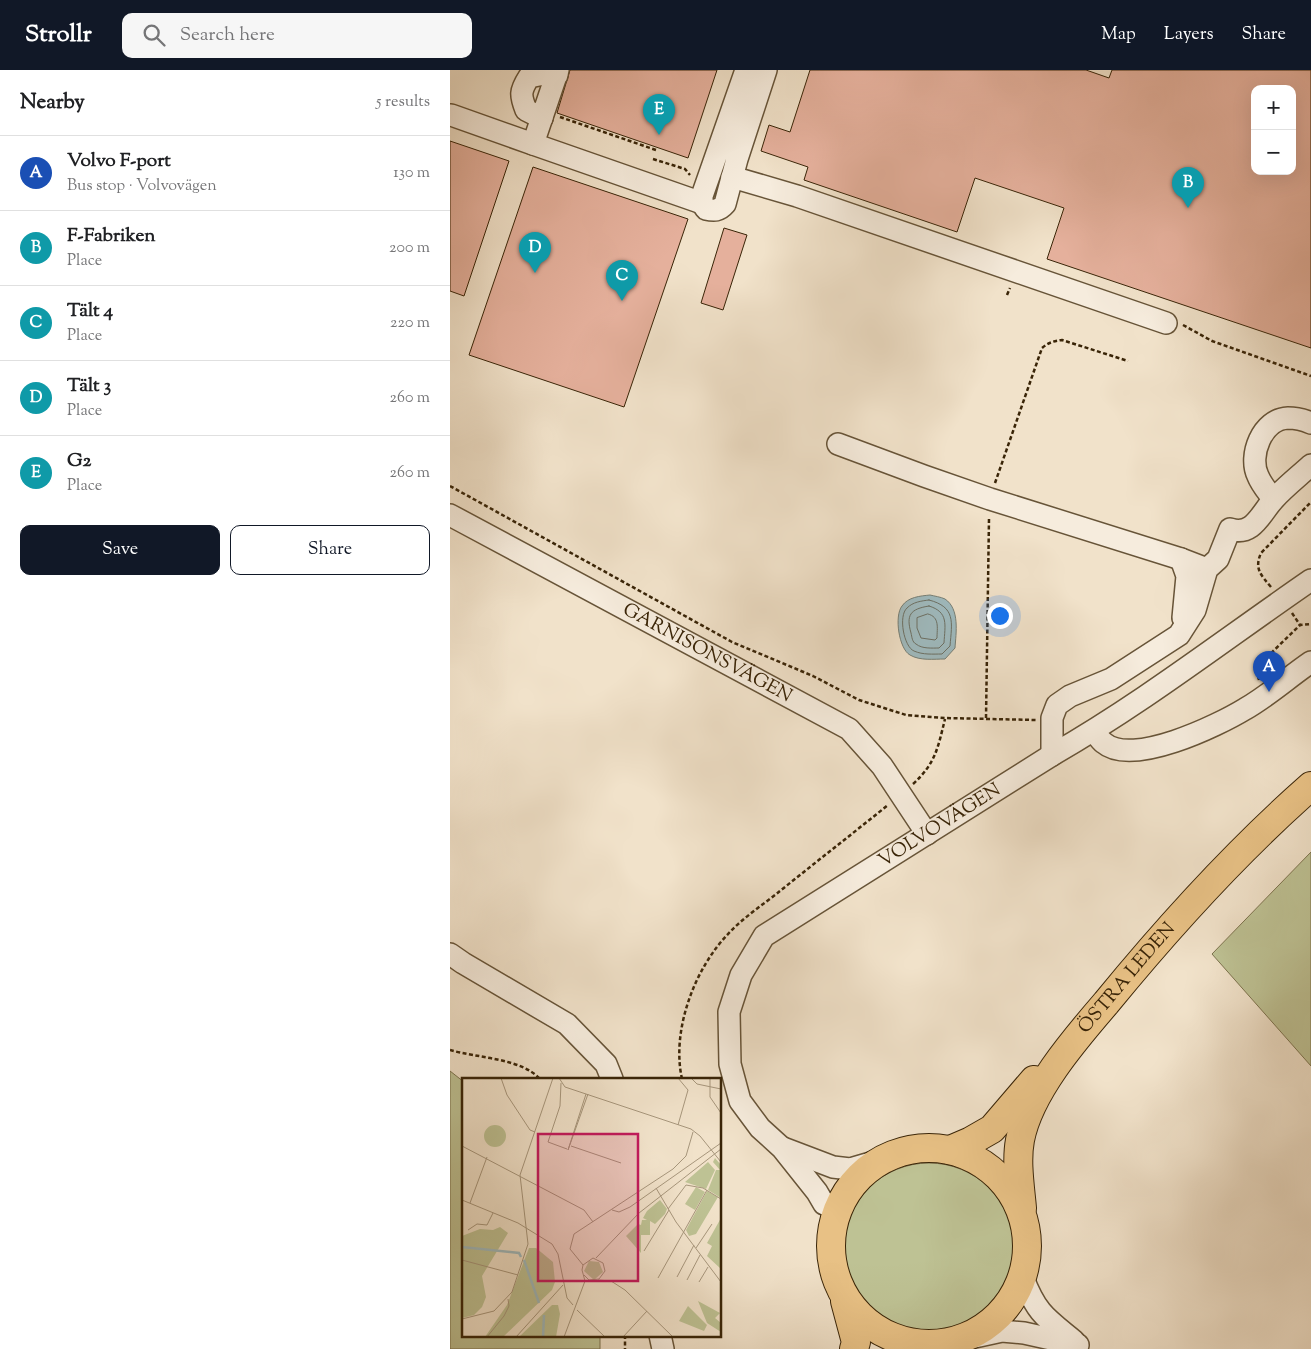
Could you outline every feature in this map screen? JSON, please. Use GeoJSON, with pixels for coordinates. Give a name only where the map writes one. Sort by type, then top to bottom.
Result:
{"type":"FeatureCollection","features":[{"type":"Feature","properties":{"kind":"highway","name":"ÖSTRA LEDEN"},"geometry":{"type":"LineString","coordinates":[[950,1150],[983,1135],[1003,1117],[1156,926],[1239,840],[1311,773]]}},
{"type":"Feature","properties":{"kind":"highway","name":"ÖSTRA LEDEN"},"geometry":{"type":"LineString","coordinates":[[1022,1212],[1018,1157],[1020,1139],[1035,1100],[1048,1079],[1078,1036],[1133,969],[1196,898],[1253,840],[1311,786]]}},
{"type":"Feature","properties":{"kind":"highway"},"geometry":{"type":"LineString","coordinates":[[843,1295],[857,1313],[874,1328],[912,1347],[939,1345],[961,1340],[982,1331],[999,1316],[1013,1299],[1023,1278],[1028,1256],[1028,1234],[1022,1212],[1010,1190],[994,1171],[973,1158],[950,1150],[928,1148],[905,1151],[884,1159],[865,1171],[850,1188],[838,1208],[832,1230],[830,1252],[834,1274],[843,1295],[856,1342],[854,1349]]}},
{"type":"Feature","properties":{"kind":"street"},"geometry":{"type":"LineString","coordinates":[[702,203],[705,188],[746,70]]}},
{"type":"Feature","properties":{"kind":"street"},"geometry":{"type":"LineString","coordinates":[[451,115],[660,190],[702,203],[706,209],[713,211],[721,209],[725,204],[766,70]]}},
{"type":"Feature","properties":{"kind":"street"},"geometry":{"type":"LineString","coordinates":[[534,144],[558,73],[529,77],[522,87],[521,98],[526,110],[542,118]]}},
{"type":"Feature","properties":{"kind":"street"},"geometry":{"type":"LineString","coordinates":[[732,177],[797,196],[1166,324]]}},
{"type":"Feature","properties":{"kind":"street"},"geometry":{"type":"LineString","coordinates":[[1273,499],[1258,476],[1254,454],[1266,429],[1277,421],[1287,418],[1311,423]]}},
{"type":"Feature","properties":{"kind":"street"},"geometry":{"type":"LineString","coordinates":[[838,444],[983,496],[1181,558],[1207,570]]}},
{"type":"Feature","properties":{"kind":"street"},"geometry":{"type":"LineString","coordinates":[[1052,755],[1052,718],[1058,705],[1070,696],[1110,678],[1179,635],[1195,610],[1207,570],[1218,558],[1230,529],[1238,532],[1260,519],[1273,499],[1311,464]]}},
{"type":"Feature","properties":{"kind":"street","name":"GARNISONSVÄGEN"},"geometry":{"type":"LineString","coordinates":[[450,516],[849,729],[882,766],[927,834]]}},
{"type":"Feature","properties":{"kind":"street"},"geometry":{"type":"LineString","coordinates":[[1179,635],[1184,611],[1187,576],[1181,558]]}},
{"type":"Feature","properties":{"kind":"street","name":"VOLVOVÄGEN"},"geometry":{"type":"LineString","coordinates":[[782,1148],[760,1128],[740,1101],[730,1064],[729,1012],[741,975],[764,936],[1052,755],[1094,731],[1164,685],[1237,631],[1311,580]]}},
{"type":"Feature","properties":{"kind":"street"},"geometry":{"type":"LineString","coordinates":[[1094,731],[1105,744],[1124,751],[1153,748],[1214,726],[1246,709],[1311,662]]}},
{"type":"Feature","properties":{"kind":"street"},"geometry":{"type":"LineString","coordinates":[[450,954],[567,1024],[606,1064],[612,1078]]}},
{"type":"Feature","properties":{"kind":"street"},"geometry":{"type":"LineString","coordinates":[[782,1148],[833,1167],[850,1169],[884,1159]]}},
{"type":"Feature","properties":{"kind":"street"},"geometry":{"type":"LineString","coordinates":[[782,1148],[817,1192],[824,1204],[838,1208]]}},
{"type":"Feature","properties":{"kind":"street"},"geometry":{"type":"LineString","coordinates":[[1023,1278],[1033,1303],[1041,1314],[1082,1347]]}},
{"type":"Feature","properties":{"kind":"street"},"geometry":{"type":"LineString","coordinates":[[961,1340],[1002,1331],[1024,1333],[1082,1347]]}},
{"type":"Feature","properties":{"kind":"street"},"geometry":{"type":"LineString","coordinates":[[660,1336],[663,1349]]}},
{"type":"Feature","properties":{"kind":"path"},"geometry":{"type":"LineString","coordinates":[[570,121],[656,150]]}},
{"type":"Feature","properties":{"kind":"path"},"geometry":{"type":"LineString","coordinates":[[1007,294],[1010,286]]}},
{"type":"Feature","properties":{"kind":"path"},"geometry":{"type":"LineString","coordinates":[[450,486],[732,642],[813,676],[859,700],[879,708],[906,715],[945,718],[1044,720]]}},
{"type":"Feature","properties":{"kind":"path"},"geometry":{"type":"LineString","coordinates":[[1271,588],[1258,570],[1257,561],[1261,553],[1311,502]]}},
{"type":"Feature","properties":{"kind":"path"},"geometry":{"type":"LineString","coordinates":[[1288,609],[1300,625]]}},
{"type":"Feature","properties":{"kind":"path"},"geometry":{"type":"LineString","coordinates":[[1263,686],[1257,672],[1258,666],[1300,625],[1311,624]]}},
{"type":"Feature","properties":{"kind":"path"},"geometry":{"type":"LineString","coordinates":[[682,1078],[679,1064],[681,1029],[690,996],[710,957],[730,932],[925,773],[938,751],[945,718]]}},
{"type":"Feature","properties":{"kind":"path"},"geometry":{"type":"LineString","coordinates":[[450,1050],[515,1064],[534,1072],[539,1078]]}},
{"type":"Feature","properties":{"kind":"path"},"geometry":{"type":"LineString","coordinates":[[625,1336],[625,1349]]}},
{"type":"Feature","properties":{"kind":"green space"},"geometry":{"type":"Polygon","coordinates":[[[1311,852],[1311,1066],[1212,954],[1311,852]]]}},
{"type":"Feature","properties":{"kind":"green space"},"geometry":{"type":"Polygon","coordinates":[[[450,1071],[462,1080],[462,1336],[600,1336],[600,1349],[450,1349],[450,1071]]]}},
{"type":"Feature","properties":{"kind":"green space"},"geometry":{"type":"Polygon","coordinates":[[[937,1163],[962,1169],[983,1182],[995,1194],[1011,1223],[1014,1248],[1013,1265],[1008,1281],[995,1302],[983,1314],[954,1330],[921,1333],[896,1327],[875,1314],[863,1302],[847,1273],[844,1240],[850,1215],[863,1194],[875,1182],[904,1166],[937,1163]]]}},
{"type":"Feature","properties":{"kind":"water"},"geometry":{"type":"Polygon","coordinates":[[[930,595],[945,599],[950,603],[955,615],[955,648],[945,659],[918,658],[910,655],[903,646],[899,632],[898,617],[902,606],[911,599],[930,595]]]}},
{"type":"Feature","properties":{"kind":"building"},"geometry":{"type":"Polygon","coordinates":[[[570,70],[717,70],[688,158],[557,113],[570,70]]]}},
{"type":"Feature","properties":{"kind":"building"},"geometry":{"type":"Polygon","coordinates":[[[810,70],[1086,70],[1109,78],[1112,70],[1311,70],[1311,348],[1047,259],[1064,208],[975,178],[957,232],[804,180],[808,167],[761,151],[769,125],[790,132],[810,70]]]}},
{"type":"Feature","properties":{"kind":"building"},"geometry":{"type":"Polygon","coordinates":[[[450,141],[509,161],[464,296],[450,291],[450,141]]]}},
{"type":"Feature","properties":{"kind":"building"},"geometry":{"type":"Polygon","coordinates":[[[533,167],[688,219],[624,407],[469,355],[533,167]]]}},
{"type":"Feature","properties":{"kind":"building"},"geometry":{"type":"Polygon","coordinates":[[[724,228],[747,235],[723,310],[701,303],[724,228]]]}},
{"type":"Feature","properties":{"kind":"place","name":"G2"},"geometry":{"type":"Point","coordinates":[659,135]}},
{"type":"Feature","properties":{"kind":"place","name":"F-Fabriken"},"geometry":{"type":"Point","coordinates":[1188,208]}},
{"type":"Feature","properties":{"kind":"place","name":"Tält 3"},"geometry":{"type":"Point","coordinates":[535,273]}},
{"type":"Feature","properties":{"kind":"place","name":"Tält 4"},"geometry":{"type":"Point","coordinates":[622,301]}},
{"type":"Feature","properties":{"kind":"place","name":"Volvo F-port"},"geometry":{"type":"Point","coordinates":[1269,692]}}]}
